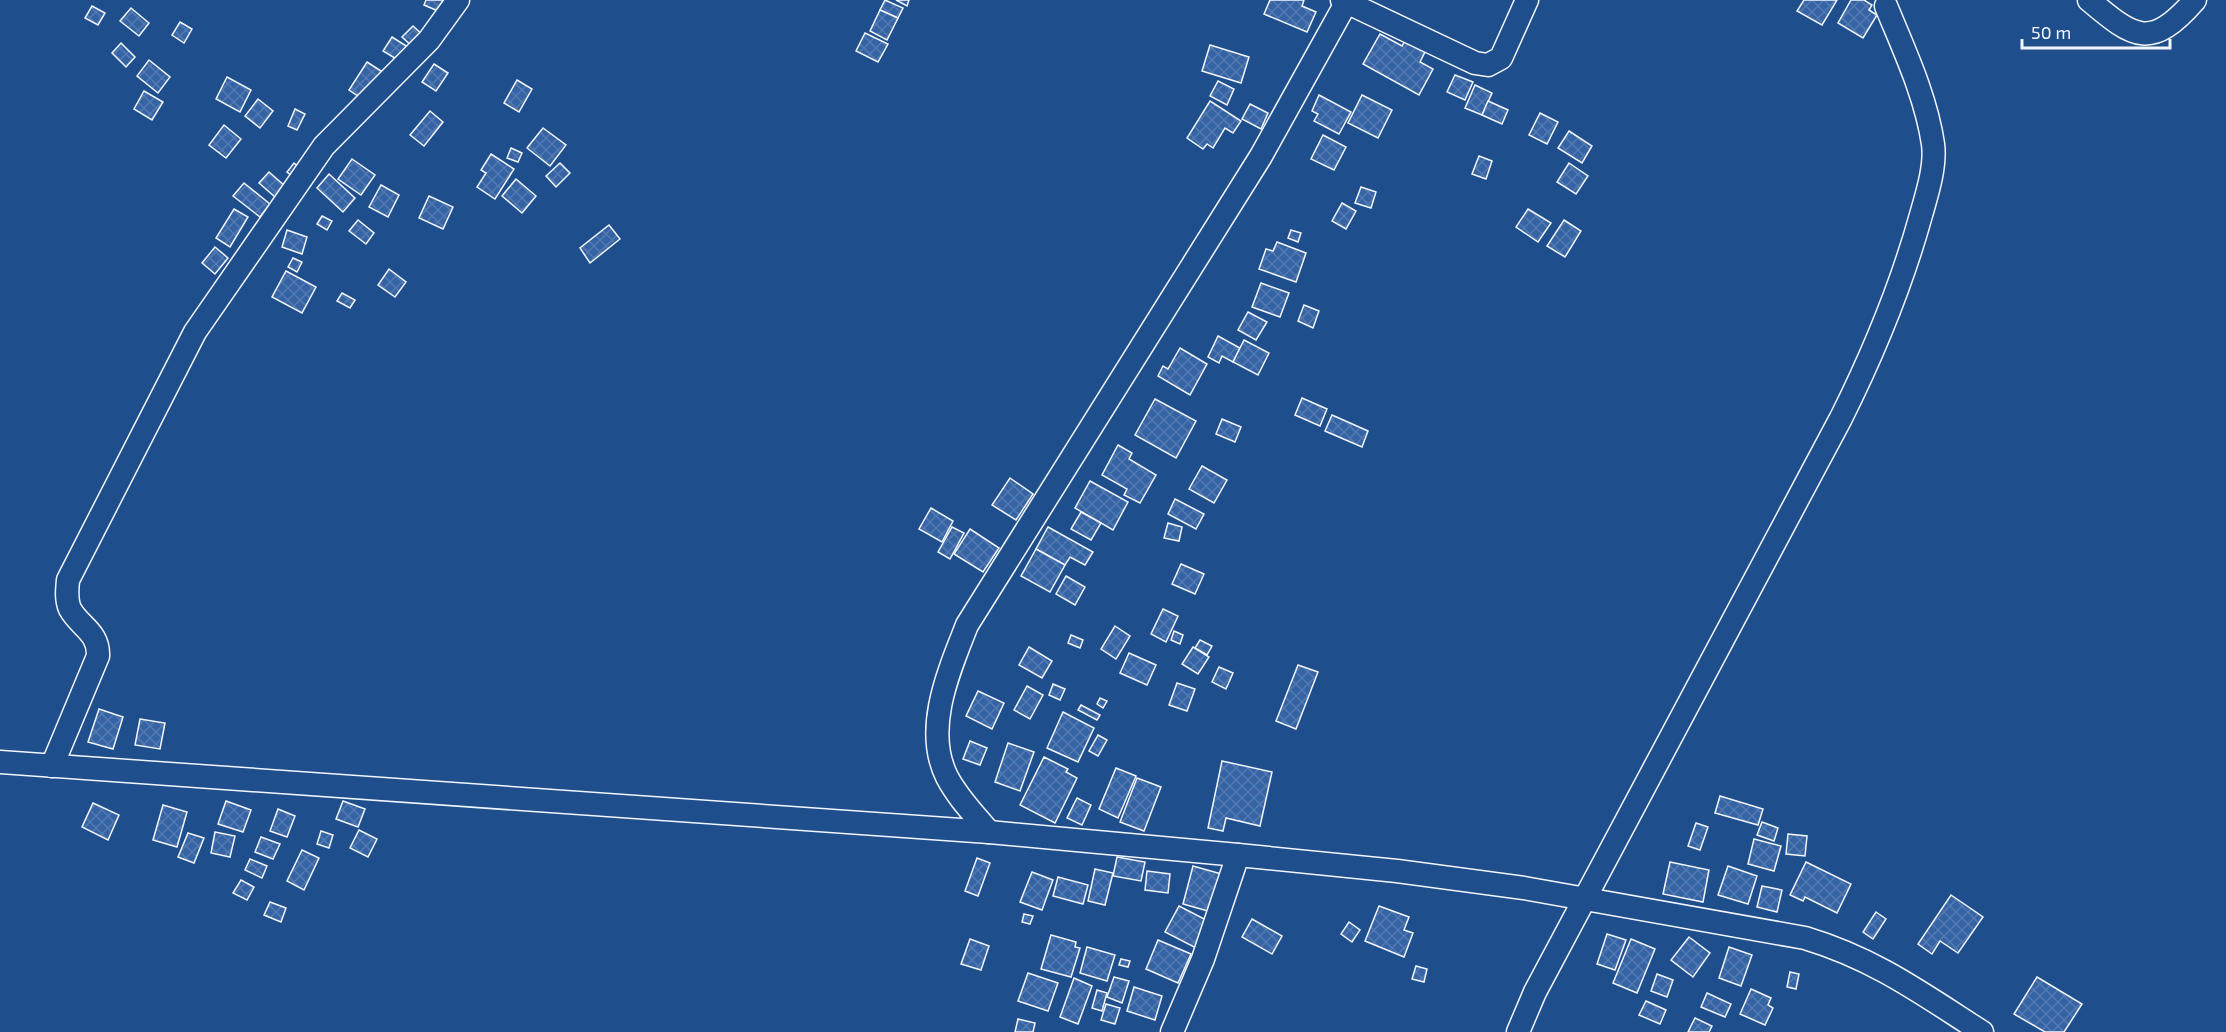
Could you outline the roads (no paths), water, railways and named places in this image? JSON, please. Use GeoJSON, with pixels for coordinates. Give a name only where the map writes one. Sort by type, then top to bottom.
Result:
{"type":"FeatureCollection","features":[{"type":"Feature","properties":{"kind":"street"},"geometry":{"type":"LineString","coordinates":[[52,766],[98,656],[96,638],[70,609],[67,596],[68,580],[195,332],[324,146],[429,39],[458,0]]}},
{"type":"Feature","properties":{"kind":"street"},"geometry":{"type":"LineString","coordinates":[[989,832],[959,797],[946,775],[940,752],[938,723],[941,702],[948,674],[966,625],[1261,156],[1344,1],[1475,63],[1488,65],[1501,58],[1527,0]]}},
{"type":"Feature","properties":{"kind":"street"},"geometry":{"type":"LineString","coordinates":[[2089,0],[2114,22],[2131,31],[2148,34],[2160,32],[2177,21],[2195,0]]}},
{"type":"Feature","properties":{"kind":"street"},"geometry":{"type":"LineString","coordinates":[[1518,1032],[1535,992],[1841,418],[1873,354],[1906,272],[1924,202],[1933,145],[1917,82],[1885,2]]}},
{"type":"Feature","properties":{"kind":"street"},"geometry":{"type":"LineString","coordinates":[[0,762],[989,832],[1397,871],[1585,897],[1805,938],[1843,949],[1882,967],[1982,1032]]}},
{"type":"Feature","properties":{"kind":"street"},"geometry":{"type":"LineString","coordinates":[[1172,1032],[1203,959],[1238,855]]}}]}
